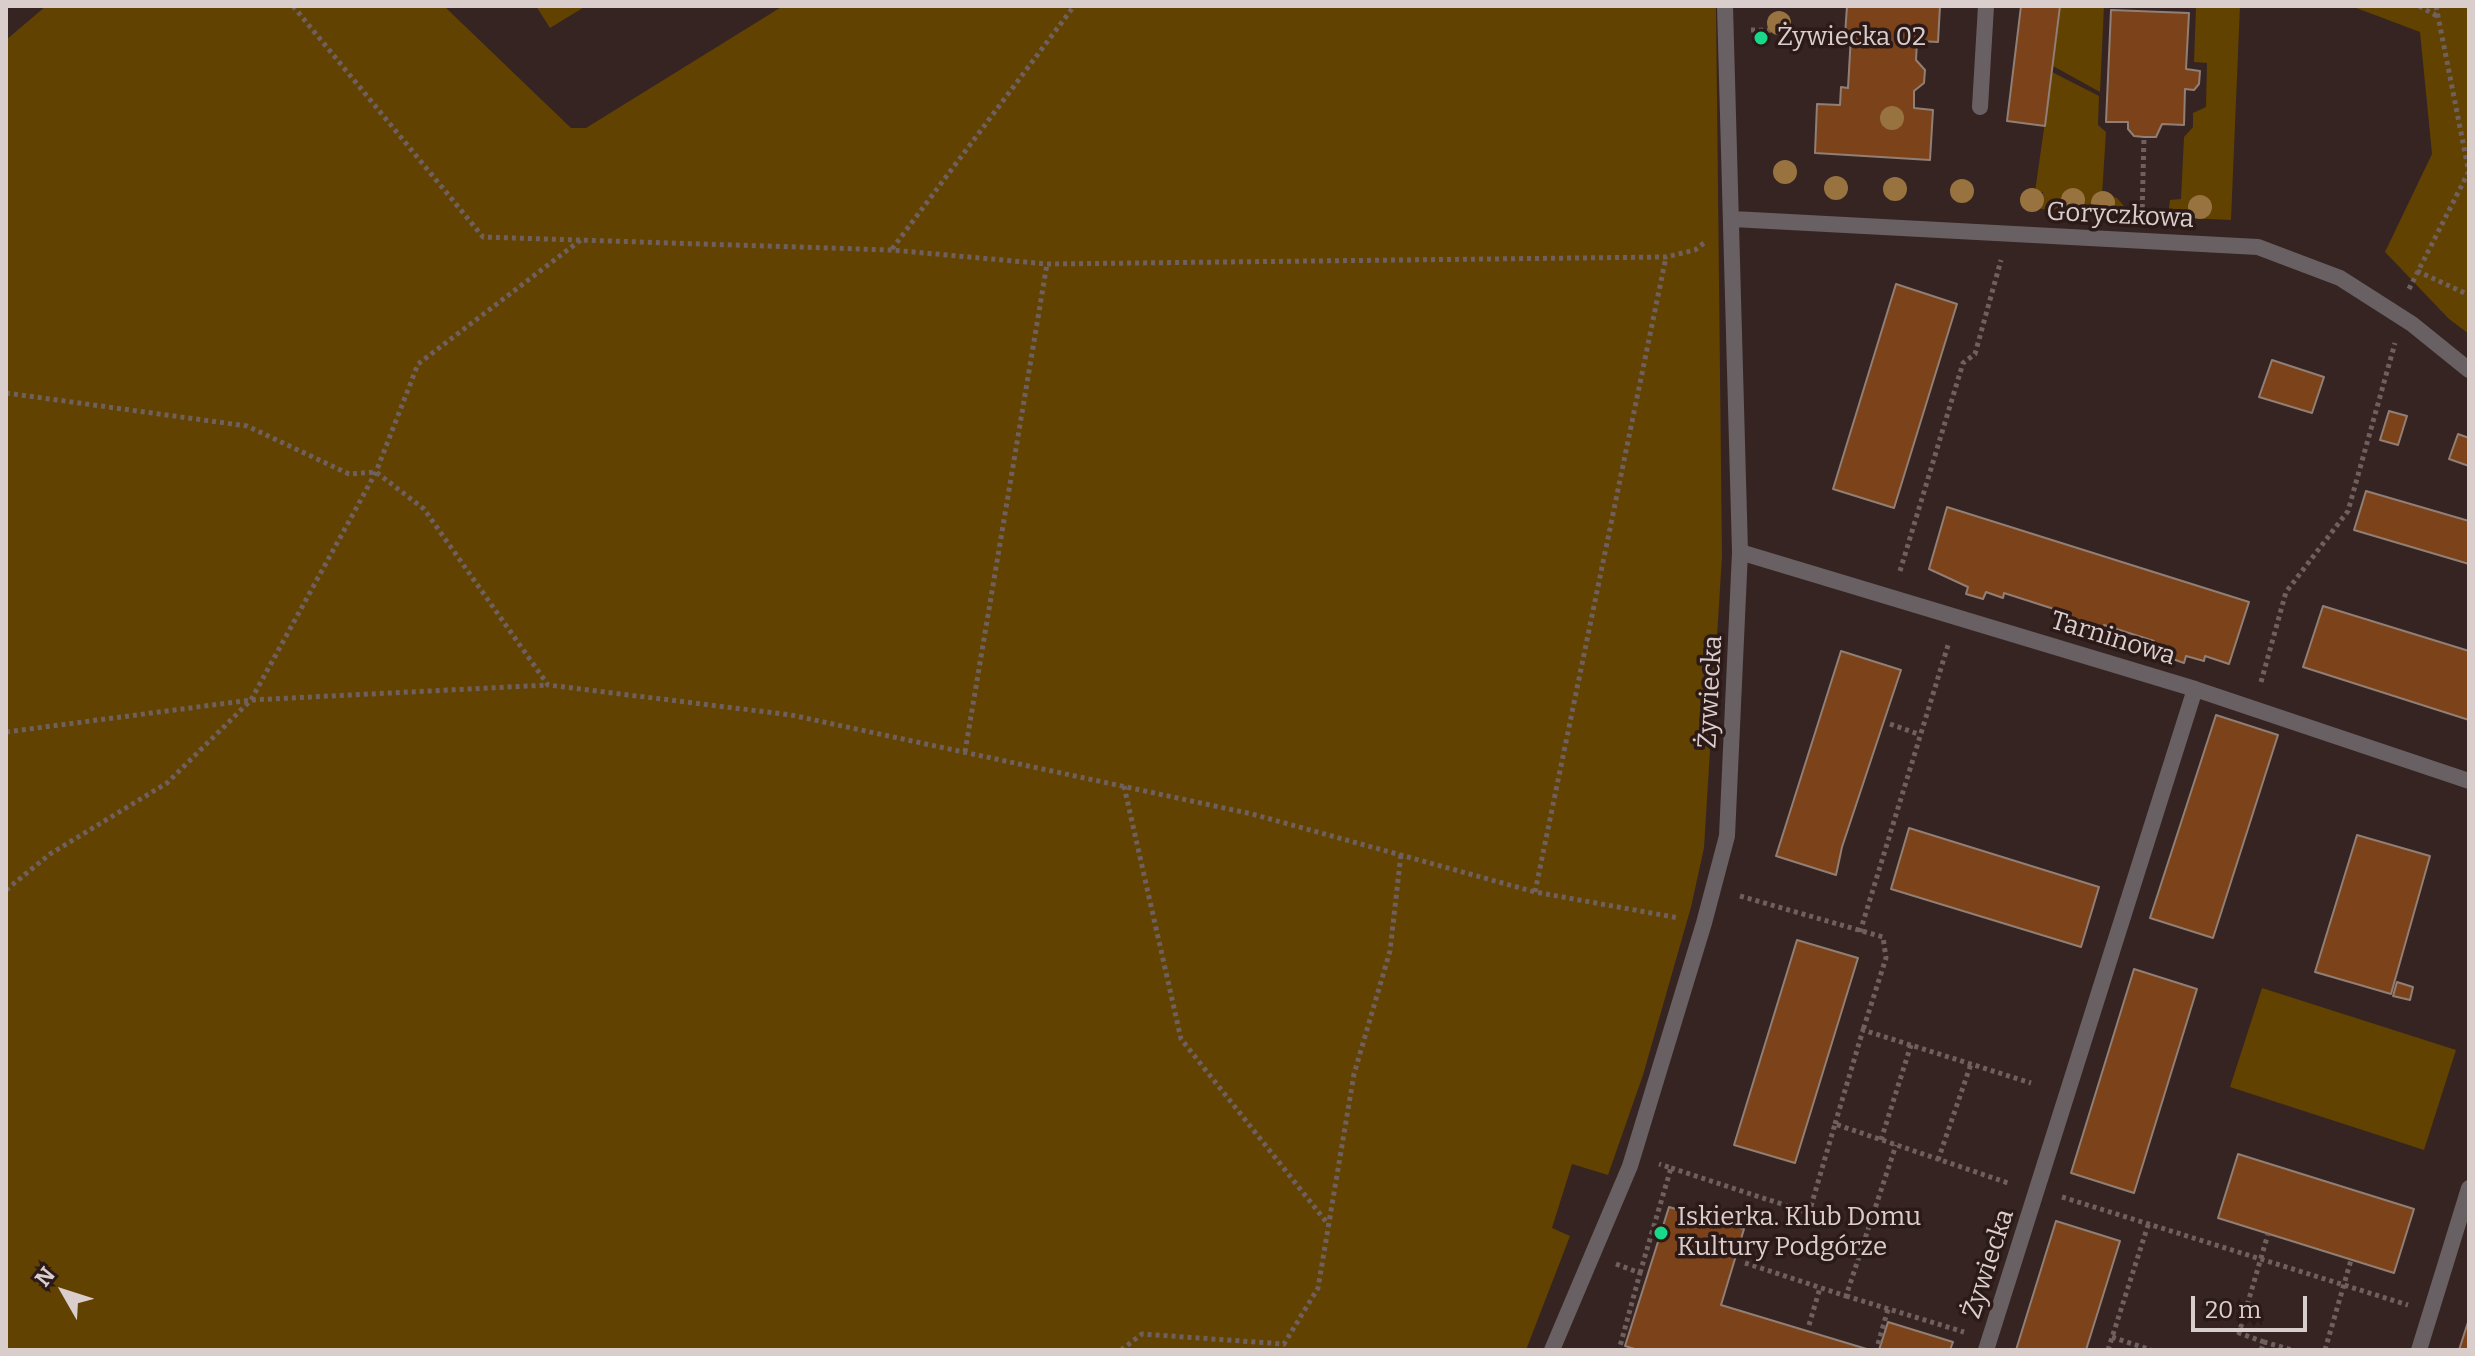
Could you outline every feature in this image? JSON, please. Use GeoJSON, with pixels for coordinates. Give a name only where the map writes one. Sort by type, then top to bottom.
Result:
{"type":"FeatureCollection","features":[{"type":"Feature","properties":{"kind":"street","name":"Żywiecka"},"geometry":{"type":"LineString","coordinates":[[1552,1350],[1630,1166],[1704,923],[1727,836],[1740,552],[1725,6]]}},
{"type":"Feature","properties":{"kind":"street"},"geometry":{"type":"LineString","coordinates":[[1980,107],[1986,6]]}},
{"type":"Feature","properties":{"kind":"street","name":"Goryczkowa"},"geometry":{"type":"LineString","coordinates":[[1733,219],[2258,247],[2340,278],[2412,324],[2469,370]]}},
{"type":"Feature","properties":{"kind":"street","name":"Tarninowa"},"geometry":{"type":"LineString","coordinates":[[1740,552],[2195,689],[2469,781]]}},
{"type":"Feature","properties":{"kind":"street","name":"Żywiecka"},"geometry":{"type":"LineString","coordinates":[[1986,1350],[2195,689]]}},
{"type":"Feature","properties":{"kind":"street"},"geometry":{"type":"LineString","coordinates":[[2419,1350],[2469,1188]]}},
{"type":"Feature","properties":{"kind":"path"},"geometry":{"type":"LineString","coordinates":[[293,6],[483,237],[891,250],[1047,264],[1666,257],[1695,250],[1733,219]]}},
{"type":"Feature","properties":{"kind":"path"},"geometry":{"type":"LineString","coordinates":[[891,250],[1074,6]]}},
{"type":"Feature","properties":{"kind":"path"},"geometry":{"type":"LineString","coordinates":[[2419,6],[2438,17]]}},
{"type":"Feature","properties":{"kind":"path"},"geometry":{"type":"LineString","coordinates":[[2407,296],[2469,173],[2436,6]]}},
{"type":"Feature","properties":{"kind":"path"},"geometry":{"type":"LineString","coordinates":[[1750,30],[1807,31]]}},
{"type":"Feature","properties":{"kind":"path"},"geometry":{"type":"LineString","coordinates":[[2142,214],[2144,137]]}},
{"type":"Feature","properties":{"kind":"path"},"geometry":{"type":"LineString","coordinates":[[6,890],[50,854],[167,783],[251,700],[376,472],[418,364],[583,239]]}},
{"type":"Feature","properties":{"kind":"path"},"geometry":{"type":"LineString","coordinates":[[1535,892],[1666,257]]}},
{"type":"Feature","properties":{"kind":"path"},"geometry":{"type":"LineString","coordinates":[[1899,573],[1963,363],[1975,354],[2001,260]]}},
{"type":"Feature","properties":{"kind":"path"},"geometry":{"type":"LineString","coordinates":[[965,752],[1047,264]]}},
{"type":"Feature","properties":{"kind":"path"},"geometry":{"type":"LineString","coordinates":[[2417,271],[2469,295]]}},
{"type":"Feature","properties":{"kind":"path"},"geometry":{"type":"LineString","coordinates":[[2257,696],[2286,592],[2348,511],[2397,336]]}},
{"type":"Feature","properties":{"kind":"path"},"geometry":{"type":"LineString","coordinates":[[6,393],[247,426],[349,474],[376,472],[424,509],[548,685]]}},
{"type":"Feature","properties":{"kind":"path"},"geometry":{"type":"LineString","coordinates":[[1860,932],[1952,630]]}},
{"type":"Feature","properties":{"kind":"path"},"geometry":{"type":"LineString","coordinates":[[6,732],[251,700],[548,685],[791,715],[1252,814],[1535,892],[1704,923]]}},
{"type":"Feature","properties":{"kind":"path"},"geometry":{"type":"LineString","coordinates":[[1890,724],[1918,734]]}},
{"type":"Feature","properties":{"kind":"path"},"geometry":{"type":"LineString","coordinates":[[1124,786],[1181,1039],[1328,1224]]}},
{"type":"Feature","properties":{"kind":"path"},"geometry":{"type":"LineString","coordinates":[[1121,1350],[1142,1334],[1284,1344],[1318,1288],[1354,1074],[1390,951],[1401,854]]}},
{"type":"Feature","properties":{"kind":"path"},"geometry":{"type":"LineString","coordinates":[[1659,1164],[1809,1213],[1886,958],[1883,937],[1735,895]]}},
{"type":"Feature","properties":{"kind":"path"},"geometry":{"type":"LineString","coordinates":[[1863,1030],[2031,1083]]}},
{"type":"Feature","properties":{"kind":"path"},"geometry":{"type":"LineString","coordinates":[[1881,1140],[1911,1045]]}},
{"type":"Feature","properties":{"kind":"path"},"geometry":{"type":"LineString","coordinates":[[1938,1160],[1971,1064]]}},
{"type":"Feature","properties":{"kind":"path"},"geometry":{"type":"LineString","coordinates":[[1835,1124],[2026,1190]]}},
{"type":"Feature","properties":{"kind":"path"},"geometry":{"type":"LineString","coordinates":[[1846,1296],[1896,1145]]}},
{"type":"Feature","properties":{"kind":"path"},"geometry":{"type":"LineString","coordinates":[[1619,1350],[1671,1168]]}},
{"type":"Feature","properties":{"kind":"path"},"geometry":{"type":"LineString","coordinates":[[2050,1193],[2423,1309]]}},
{"type":"Feature","properties":{"kind":"path"},"geometry":{"type":"LineString","coordinates":[[2108,1350],[2149,1222]]}},
{"type":"Feature","properties":{"kind":"path"},"geometry":{"type":"LineString","coordinates":[[2268,1234],[2239,1333],[2292,1350]]}},
{"type":"Feature","properties":{"kind":"path"},"geometry":{"type":"LineString","coordinates":[[1594,1255],[1640,1273]]}},
{"type":"Feature","properties":{"kind":"path"},"geometry":{"type":"LineString","coordinates":[[2325,1350],[2351,1260]]}},
{"type":"Feature","properties":{"kind":"path"},"geometry":{"type":"LineString","coordinates":[[1745,1263],[1967,1333]]}},
{"type":"Feature","properties":{"kind":"path"},"geometry":{"type":"LineString","coordinates":[[1809,1325],[1820,1288]]}},
{"type":"Feature","properties":{"kind":"path"},"geometry":{"type":"LineString","coordinates":[[1878,1344],[1888,1309]]}},
{"type":"Feature","properties":{"kind":"path"},"geometry":{"type":"LineString","coordinates":[[2112,1337],[2151,1350]]}},
{"type":"Feature","properties":{"kind":"path"},"geometry":{"type":"LineString","coordinates":[[2261,1350],[2264,1342]]}},
{"type":"Feature","properties":{"kind":"shaded area"},"geometry":{"type":"Polygon","coordinates":[[[46,6],[444,6],[571,128],[586,128],[783,6],[1716,6],[1722,556],[1704,848],[1691,907],[1643,1075],[1608,1175],[1572,1164],[1552,1228],[1570,1236],[1526,1350],[6,1350],[6,40],[46,6]]]}},
{"type":"Feature","properties":{"kind":"shaded area"},"geometry":{"type":"Polygon","coordinates":[[[536,6],[586,6],[550,28],[536,6]]]}},
{"type":"Feature","properties":{"kind":"shaded area"},"geometry":{"type":"Polygon","coordinates":[[[2060,6],[2104,6],[2100,92],[2053,66],[2060,6]]]}},
{"type":"Feature","properties":{"kind":"shaded area"},"geometry":{"type":"Polygon","coordinates":[[[2192,6],[2240,6],[2231,220],[2168,217],[2170,200],[2181,199],[2184,137],[2193,127],[2193,113],[2206,107],[2207,63],[2194,62],[2196,7],[2192,6]]]}},
{"type":"Feature","properties":{"kind":"shaded area"},"geometry":{"type":"Polygon","coordinates":[[[2351,6],[2469,6],[2469,334],[2449,319],[2385,252],[2432,154],[2420,32],[2351,6]]]}},
{"type":"Feature","properties":{"kind":"shaded area"},"geometry":{"type":"Polygon","coordinates":[[[2052,72],[2099,96],[2098,125],[2106,132],[2102,195],[2117,198],[2124,206],[2122,213],[2041,209],[2043,192],[2035,192],[2052,72]]]}},
{"type":"Feature","properties":{"kind":"shaded area"},"geometry":{"type":"Polygon","coordinates":[[[2262,988],[2456,1050],[2424,1150],[2230,1087],[2262,988]]]}},
{"type":"Feature","properties":{"kind":"building"},"geometry":{"type":"Polygon","coordinates":[[[1847,6],[1940,6],[1938,42],[1917,41],[1916,60],[1925,70],[1924,83],[1914,91],[1914,108],[1933,110],[1930,160],[1815,153],[1817,104],[1840,105],[1841,87],[1848,88],[1851,35],[1845,35],[1847,6]]]}},
{"type":"Feature","properties":{"kind":"building"},"geometry":{"type":"Polygon","coordinates":[[[2021,6],[2060,6],[2045,126],[2007,121],[2021,6]]]}},
{"type":"Feature","properties":{"kind":"building"},"geometry":{"type":"Polygon","coordinates":[[[2111,10],[2189,13],[2186,69],[2200,71],[2199,84],[2194,90],[2185,89],[2184,125],[2162,124],[2156,137],[2144,137],[2134,136],[2128,129],[2128,122],[2106,122],[2111,10]]]}},
{"type":"Feature","properties":{"kind":"building"},"geometry":{"type":"Polygon","coordinates":[[[1896,284],[1957,304],[1894,508],[1833,489],[1896,284]]]}},
{"type":"Feature","properties":{"kind":"building"},"geometry":{"type":"Polygon","coordinates":[[[2272,360],[2324,377],[2312,413],[2259,397],[2272,360]]]}},
{"type":"Feature","properties":{"kind":"building"},"geometry":{"type":"Polygon","coordinates":[[[2389,411],[2407,416],[2398,445],[2380,440],[2389,411]]]}},
{"type":"Feature","properties":{"kind":"building"},"geometry":{"type":"Polygon","coordinates":[[[2458,434],[2469,438],[2469,466],[2449,459],[2458,434]]]}},
{"type":"Feature","properties":{"kind":"building"},"geometry":{"type":"Polygon","coordinates":[[[2366,491],[2469,521],[2469,564],[2354,530],[2366,491]]]}},
{"type":"Feature","properties":{"kind":"building"},"geometry":{"type":"Polygon","coordinates":[[[1947,507],[2249,602],[2229,664],[2205,656],[2204,661],[2186,656],[2184,663],[2167,657],[2169,651],[2153,645],[2154,641],[2104,625],[2103,630],[2086,624],[2084,631],[2067,626],[2069,619],[2052,613],[2054,609],[2004,593],[2003,598],[1986,592],[1983,599],[1966,594],[1968,587],[1929,569],[1947,507]]]}},
{"type":"Feature","properties":{"kind":"building"},"geometry":{"type":"Polygon","coordinates":[[[2323,606],[2469,651],[2469,720],[2303,667],[2323,606]]]}},
{"type":"Feature","properties":{"kind":"building"},"geometry":{"type":"Polygon","coordinates":[[[1841,651],[1901,670],[1842,847],[1836,875],[1776,856],[1841,651]]]}},
{"type":"Feature","properties":{"kind":"building"},"geometry":{"type":"Polygon","coordinates":[[[2216,715],[2278,735],[2213,938],[2150,918],[2216,715]]]}},
{"type":"Feature","properties":{"kind":"building"},"geometry":{"type":"Polygon","coordinates":[[[1909,828],[2099,887],[2081,947],[1891,889],[1909,828]]]}},
{"type":"Feature","properties":{"kind":"building"},"geometry":{"type":"Polygon","coordinates":[[[2357,835],[2430,856],[2391,994],[2315,972],[2357,835]]]}},
{"type":"Feature","properties":{"kind":"building"},"geometry":{"type":"Polygon","coordinates":[[[1797,940],[1858,958],[1795,1163],[1734,1145],[1797,940]]]}},
{"type":"Feature","properties":{"kind":"building"},"geometry":{"type":"Polygon","coordinates":[[[2134,969],[2197,989],[2134,1193],[2071,1173],[2134,969]]]}},
{"type":"Feature","properties":{"kind":"building"},"geometry":{"type":"Polygon","coordinates":[[[2397,982],[2413,987],[2410,1000],[2393,996],[2397,982]]]}},
{"type":"Feature","properties":{"kind":"building"},"geometry":{"type":"Polygon","coordinates":[[[2238,1154],[2414,1209],[2394,1273],[2218,1218],[2238,1154]]]}},
{"type":"Feature","properties":{"kind":"building"},"geometry":{"type":"Polygon","coordinates":[[[1669,1207],[1744,1229],[1721,1305],[1870,1350],[1638,1350],[1625,1346],[1669,1207]]]}},
{"type":"Feature","properties":{"kind":"building"},"geometry":{"type":"Polygon","coordinates":[[[2056,1221],[2120,1241],[2086,1350],[2016,1350],[2056,1221]]]}},
{"type":"Feature","properties":{"kind":"building"},"geometry":{"type":"Polygon","coordinates":[[[2469,1319],[2469,1350],[2459,1350],[2469,1319]]]}},
{"type":"Feature","properties":{"kind":"building"},"geometry":{"type":"Polygon","coordinates":[[[1888,1322],[1953,1342],[1950,1350],[1879,1350],[1888,1322]]]}},
{"type":"Feature","properties":{"kind":"place","name":"Żywiecka 02"},"geometry":{"type":"Point","coordinates":[1761,38]}},
{"type":"Feature","properties":{"kind":"place","name":"Iskierka. Klub Domu Kultury Podgórze"},"geometry":{"type":"Point","coordinates":[1661,1233]}}]}
